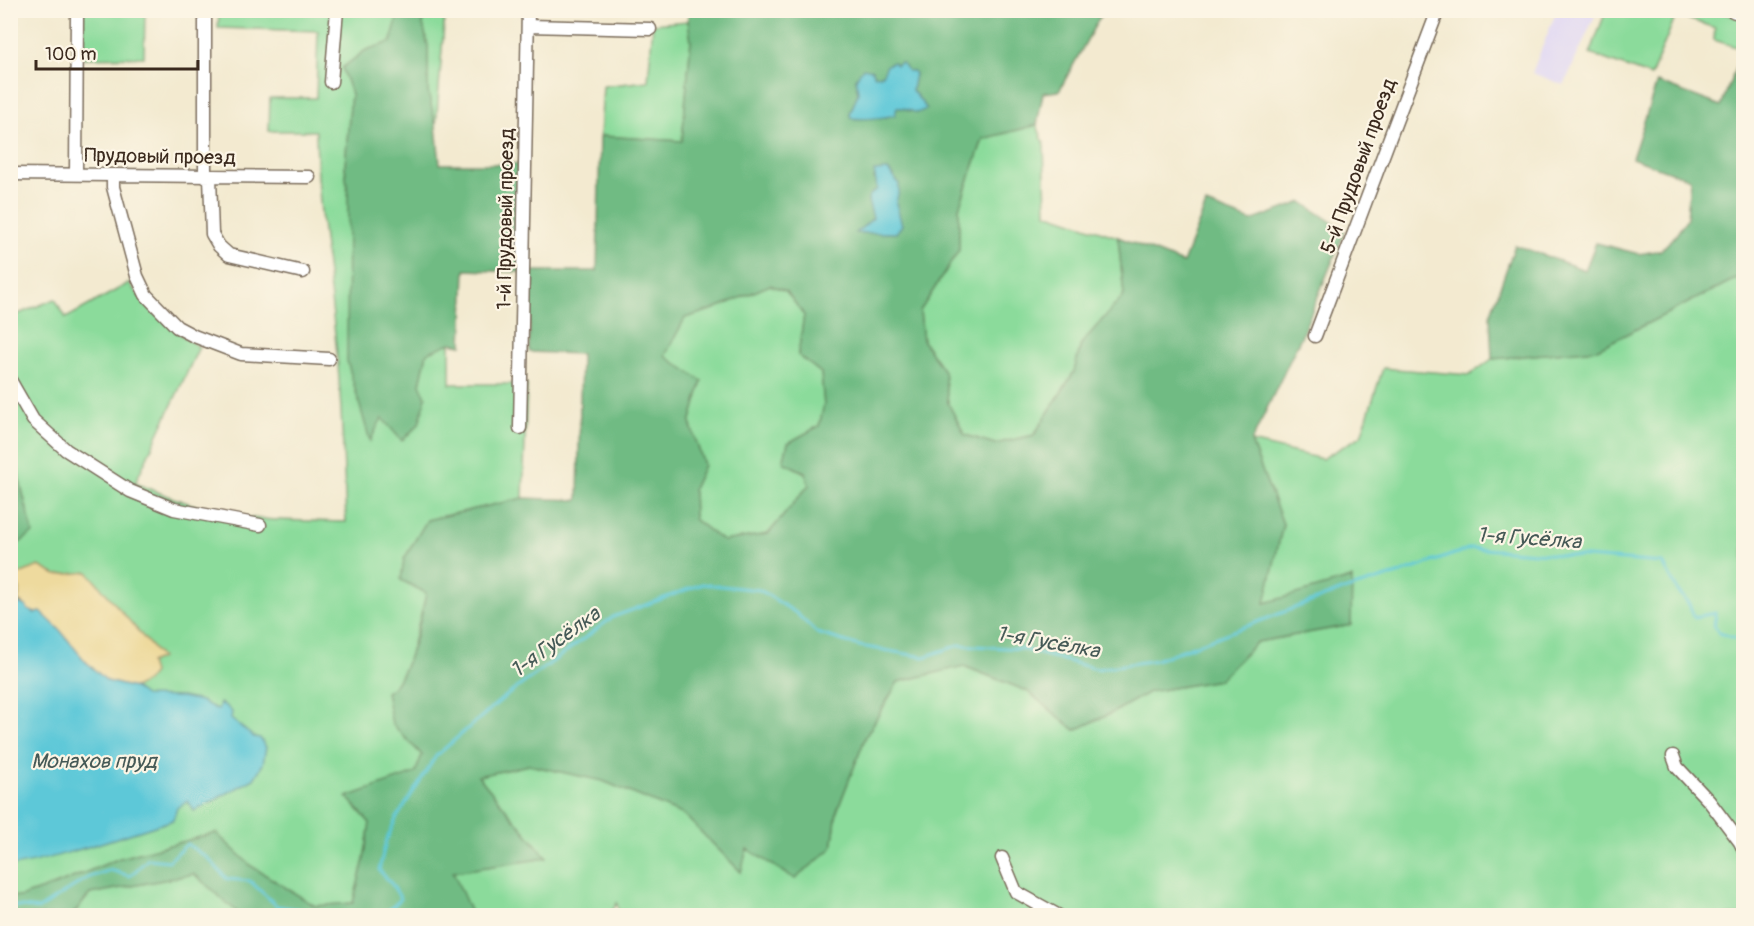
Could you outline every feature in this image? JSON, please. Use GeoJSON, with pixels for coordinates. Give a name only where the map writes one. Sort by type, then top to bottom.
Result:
{"type":"FeatureCollection","features":[{"type":"Feature","properties":{"kind":"street"},"geometry":{"type":"LineString","coordinates":[[76,174],[77,10]]}},
{"type":"Feature","properties":{"kind":"street"},"geometry":{"type":"LineString","coordinates":[[206,10],[208,177],[212,234],[219,246],[229,255],[303,272]]}},
{"type":"Feature","properties":{"kind":"street"},"geometry":{"type":"LineString","coordinates":[[331,82],[337,10]]}},
{"type":"Feature","properties":{"kind":"street","name":"1-й Прудовый проезд"},"geometry":{"type":"LineString","coordinates":[[520,428],[528,10]]}},
{"type":"Feature","properties":{"kind":"street","name":"5-й Прудовый проезд"},"geometry":{"type":"LineString","coordinates":[[1315,336],[1438,10]]}},
{"type":"Feature","properties":{"kind":"street"},"geometry":{"type":"LineString","coordinates":[[1734,10],[1743,14]]}},
{"type":"Feature","properties":{"kind":"street"},"geometry":{"type":"LineString","coordinates":[[528,26],[650,29]]}},
{"type":"Feature","properties":{"kind":"street","name":"Прудовый проезд"},"geometry":{"type":"LineString","coordinates":[[10,174],[309,177]]}},
{"type":"Feature","properties":{"kind":"street"},"geometry":{"type":"LineString","coordinates":[[113,175],[113,187],[137,276],[146,295],[177,327],[241,354],[329,359]]}},
{"type":"Feature","properties":{"kind":"street"},"geometry":{"type":"LineString","coordinates":[[10,380],[33,420],[66,450],[130,491],[174,509],[260,525]]}},
{"type":"Feature","properties":{"kind":"street"},"geometry":{"type":"LineString","coordinates":[[1673,756],[1677,767],[1709,801],[1740,842],[1743,850]]}},
{"type":"Feature","properties":{"kind":"street"},"geometry":{"type":"LineString","coordinates":[[1002,858],[1016,892],[1059,915]]}},
{"type":"Feature","properties":{"kind":"shaded area"},"geometry":{"type":"Polygon","coordinates":[[[1557,10],[1597,11],[1564,85],[1532,73],[1557,10]]]}},
{"type":"Feature","properties":{"kind":"green space"},"geometry":{"type":"Polygon","coordinates":[[[83,11],[145,11],[144,57],[83,58],[83,11]]]}},
{"type":"Feature","properties":{"kind":"green space"},"geometry":{"type":"Polygon","coordinates":[[[219,11],[399,11],[392,42],[366,50],[342,68],[351,94],[345,166],[348,195],[382,418],[420,384],[427,352],[450,343],[450,384],[527,384],[523,498],[427,520],[427,592],[408,661],[393,690],[392,724],[422,755],[416,773],[347,797],[370,823],[364,860],[353,903],[315,906],[251,866],[216,833],[120,858],[58,884],[20,897],[11,896],[10,589],[12,580],[10,549],[33,533],[19,478],[11,427],[11,317],[55,299],[66,318],[129,283],[161,319],[199,347],[135,483],[181,501],[245,517],[346,522],[339,375],[321,215],[316,131],[269,131],[270,98],[316,98],[318,31],[218,28],[219,11]]]}},
{"type":"Feature","properties":{"kind":"green space"},"geometry":{"type":"Polygon","coordinates":[[[399,11],[420,11],[428,46],[428,92],[436,126],[440,164],[521,164],[520,272],[465,270],[462,345],[450,343],[427,353],[420,384],[426,397],[419,424],[402,441],[382,418],[370,441],[347,361],[348,195],[345,166],[351,94],[342,68],[366,50],[391,42],[399,11]]]}},
{"type":"Feature","properties":{"kind":"green space"},"geometry":{"type":"Polygon","coordinates":[[[420,11],[445,11],[436,126],[428,92],[428,46],[420,11]]]}},
{"type":"Feature","properties":{"kind":"green space"},"geometry":{"type":"Polygon","coordinates":[[[688,11],[1103,11],[1059,91],[1043,93],[1037,125],[983,139],[959,208],[959,250],[920,311],[923,341],[944,371],[948,403],[965,435],[995,444],[1034,435],[1074,372],[1081,344],[1124,295],[1118,237],[1183,263],[1206,204],[1251,221],[1302,202],[1345,231],[1301,337],[1251,442],[1283,524],[1265,603],[1352,578],[1351,625],[1257,642],[1219,680],[1149,692],[1114,712],[1075,730],[1027,691],[964,666],[898,682],[866,736],[837,811],[832,848],[795,879],[747,849],[741,872],[684,815],[603,781],[529,765],[478,776],[547,858],[453,872],[472,915],[238,915],[194,874],[90,894],[72,915],[11,915],[10,896],[20,897],[58,884],[120,858],[216,833],[251,866],[315,906],[353,903],[364,860],[370,823],[347,797],[415,773],[422,755],[392,724],[386,692],[394,686],[407,663],[426,593],[401,580],[404,559],[427,520],[523,498],[578,500],[581,354],[529,352],[531,271],[597,271],[600,136],[682,141],[691,40],[688,11]],[[905,66],[882,76],[874,75],[873,70],[868,70],[856,78],[858,93],[850,114],[859,118],[887,117],[897,108],[910,111],[927,109],[912,90],[915,74],[908,71],[905,66]],[[888,170],[874,178],[877,189],[869,196],[873,218],[857,233],[896,233],[897,182],[888,170]],[[770,285],[714,309],[685,318],[665,356],[702,381],[690,423],[704,465],[693,489],[694,519],[723,541],[768,534],[809,485],[805,472],[783,462],[788,443],[819,426],[824,405],[821,373],[798,355],[804,315],[786,291],[770,285]]]}},
{"type":"Feature","properties":{"kind":"green space"},"geometry":{"type":"Polygon","coordinates":[[[1610,11],[1716,11],[1743,19],[1744,48],[1714,40],[1715,28],[1676,15],[1651,76],[1590,54],[1604,16],[1610,11]]]}},
{"type":"Feature","properties":{"kind":"green space"},"geometry":{"type":"Polygon","coordinates":[[[688,21],[691,40],[682,141],[600,136],[603,86],[648,81],[653,24],[688,21]]]}},
{"type":"Feature","properties":{"kind":"green space"},"geometry":{"type":"Polygon","coordinates":[[[1743,48],[1743,275],[1597,349],[1492,359],[1490,316],[1515,245],[1585,270],[1596,243],[1639,254],[1661,250],[1676,235],[1687,219],[1690,179],[1632,158],[1657,82],[1721,106],[1743,48]]]}},
{"type":"Feature","properties":{"kind":"green space"},"geometry":{"type":"Polygon","coordinates":[[[1037,125],[1044,144],[1046,213],[1118,237],[1124,295],[1081,344],[1074,372],[1034,435],[995,444],[965,435],[948,403],[944,371],[923,341],[920,311],[959,250],[959,208],[983,139],[1037,125]]]}},
{"type":"Feature","properties":{"kind":"green space"},"geometry":{"type":"Polygon","coordinates":[[[1743,275],[1743,352],[1737,395],[1744,402],[1743,915],[619,916],[617,903],[610,915],[472,916],[452,872],[547,858],[478,776],[529,765],[603,781],[685,815],[741,872],[746,849],[832,848],[837,811],[866,736],[898,682],[963,666],[1027,691],[1075,730],[1114,712],[1149,692],[1219,680],[1257,642],[1351,625],[1351,578],[1264,604],[1283,524],[1251,442],[1322,459],[1361,436],[1383,368],[1470,375],[1492,359],[1597,349],[1743,275]]]}},
{"type":"Feature","properties":{"kind":"green space"},"geometry":{"type":"Polygon","coordinates":[[[770,285],[786,291],[804,315],[798,355],[821,373],[824,405],[819,426],[788,443],[784,462],[805,473],[809,485],[768,534],[723,541],[694,519],[693,489],[704,465],[690,423],[702,381],[664,357],[685,318],[714,309],[770,285]]]}},
{"type":"Feature","properties":{"kind":"green space"},"geometry":{"type":"Polygon","coordinates":[[[10,427],[19,478],[33,533],[11,549],[10,427]]]}},
{"type":"Feature","properties":{"kind":"green space"},"geometry":{"type":"Polygon","coordinates":[[[194,874],[237,911],[238,915],[72,916],[90,894],[194,874]]]}},
{"type":"Feature","properties":{"kind":"sand"},"geometry":{"type":"Polygon","coordinates":[[[39,566],[56,575],[88,572],[161,658],[150,663],[153,673],[146,682],[134,688],[107,681],[35,613],[18,601],[20,590],[14,576],[39,566]]]}},
{"type":"Feature","properties":{"kind":"water"},"geometry":{"type":"Polygon","coordinates":[[[893,62],[896,65],[901,62],[908,71],[913,71],[915,74],[912,90],[927,109],[917,113],[897,108],[895,115],[891,116],[851,118],[850,114],[858,93],[856,78],[863,68],[873,70],[874,75],[882,75],[887,65],[893,62]]]}},
{"type":"Feature","properties":{"kind":"water"},"geometry":{"type":"Polygon","coordinates":[[[888,170],[899,184],[896,203],[902,225],[896,233],[856,233],[873,218],[868,201],[869,196],[877,189],[874,171],[888,170]]]}},
{"type":"Feature","properties":{"kind":"water","name":"Монахов пруд"},"geometry":{"type":"Polygon","coordinates":[[[11,600],[26,606],[28,610],[35,613],[41,612],[60,630],[85,661],[107,681],[134,688],[145,696],[182,697],[201,701],[218,710],[220,703],[226,706],[232,712],[231,719],[254,737],[260,738],[266,747],[263,764],[254,779],[194,811],[188,801],[177,808],[173,820],[88,847],[11,866],[11,600]]]}},
{"type":"Feature","properties":{"kind":"waterway","name":"1-я Гусёлка"},"geometry":{"type":"LineString","coordinates":[[379,916],[401,899],[379,870],[386,841],[396,819],[436,756],[502,699],[613,617],[702,584],[760,590],[796,613],[817,633],[860,646],[924,657],[959,645],[1022,649],[1097,669],[1156,660],[1340,591],[1401,573],[1471,548],[1663,563],[1678,591],[1689,604],[1694,617],[1716,613],[1714,626],[1719,633],[1744,641]]}},
{"type":"Feature","properties":{"kind":"waterway","name":"1-я Гусёлка"},"geometry":{"type":"LineString","coordinates":[[10,909],[15,906],[39,909],[87,878],[110,870],[130,876],[148,859],[169,861],[187,844],[209,859],[227,879],[250,881],[277,906],[318,912],[328,916]]}},
{"type":"Feature","properties":{"kind":"waterway","name":"1-я Гусёлка"},"geometry":{"type":"LineString","coordinates":[[334,916],[345,916]]}}]}
